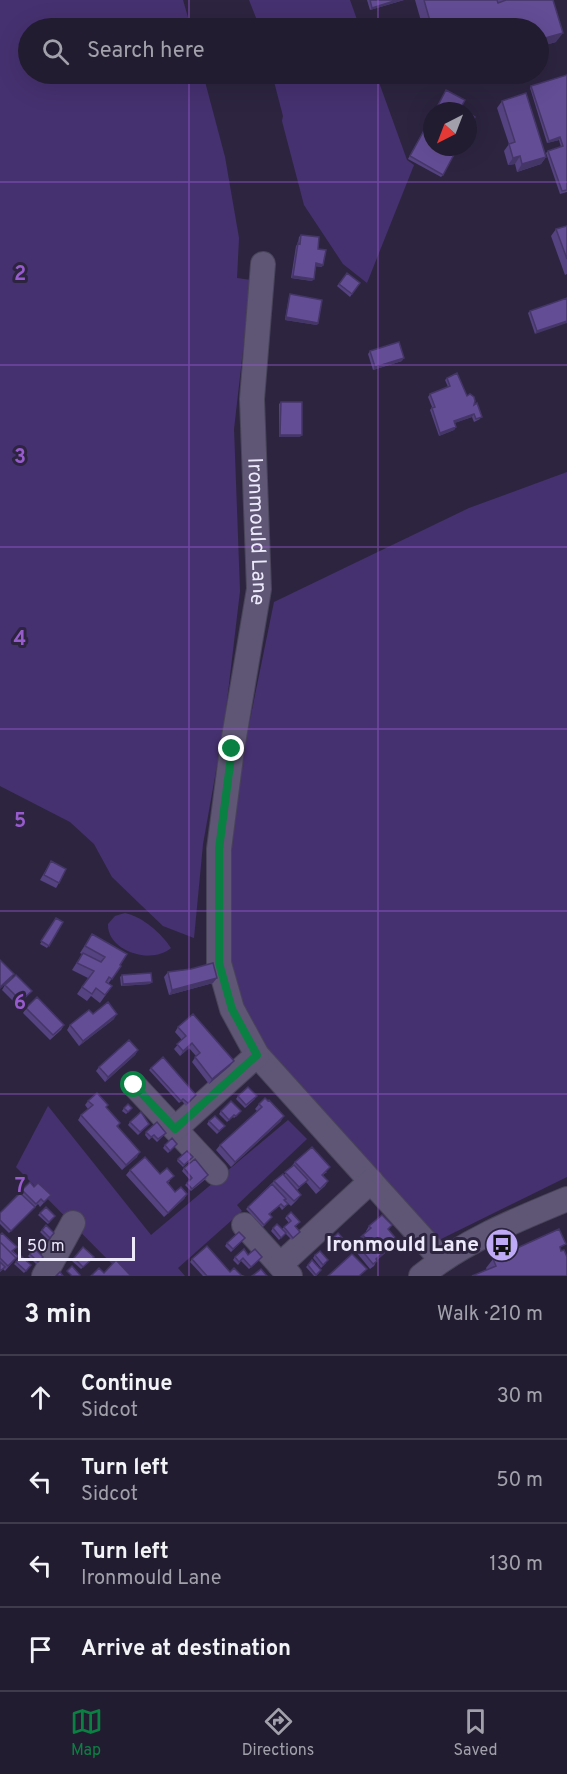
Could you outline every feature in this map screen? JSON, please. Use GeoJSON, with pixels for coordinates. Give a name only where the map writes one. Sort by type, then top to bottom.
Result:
{"type":"FeatureCollection","features":[{"type":"Feature","properties":{"kind":"street","name":"Ironmould Lane"},"geometry":{"type":"LineString","coordinates":[[263,264],[252,399],[259,589],[232,749],[219,849],[219,963],[232,1009],[257,1055],[441,1260]]}},
{"type":"Feature","properties":{"kind":"street"},"geometry":{"type":"LineString","coordinates":[[175,1129],[257,1055]]}},
{"type":"Feature","properties":{"kind":"street"},"geometry":{"type":"LineString","coordinates":[[134,1085],[216,1173]]}},
{"type":"Feature","properties":{"kind":"street"},"geometry":{"type":"LineString","coordinates":[[244,1225],[285,1270],[371,1181]]}},
{"type":"Feature","properties":{"kind":"street"},"geometry":{"type":"LineString","coordinates":[[421,1276],[441,1260],[473,1241],[567,1199]]}},
{"type":"Feature","properties":{"kind":"street"},"geometry":{"type":"LineString","coordinates":[[44,1276],[73,1223]]}},
{"type":"Feature","properties":{"kind":"shaded area"},"geometry":{"type":"Polygon","coordinates":[[[0,0],[183,0],[188,18],[18,18],[18,84],[206,84],[225,157],[239,238],[237,278],[251,280],[234,429],[240,591],[224,726],[203,844],[194,938],[163,926],[112,877],[94,844],[70,822],[0,786],[0,0]]]}},
{"type":"Feature","properties":{"kind":"shaded area"},"geometry":{"type":"Polygon","coordinates":[[[249,0],[350,0],[356,18],[256,18],[249,0]]]}},
{"type":"Feature","properties":{"kind":"shaded area"},"geometry":{"type":"Polygon","coordinates":[[[275,84],[380,84],[407,160],[414,165],[367,283],[343,264],[304,205],[282,121],[283,116],[275,84]]]}},
{"type":"Feature","properties":{"kind":"shaded area"},"geometry":{"type":"Polygon","coordinates":[[[567,472],[567,1177],[435,1242],[262,1051],[232,990],[224,847],[274,602],[469,508],[567,472]]]}},
{"type":"Feature","properties":{"kind":"shaded area"},"geometry":{"type":"Polygon","coordinates":[[[125,913],[151,926],[171,948],[163,953],[142,955],[122,948],[115,942],[108,924],[115,916],[125,913]]]}},
{"type":"Feature","properties":{"kind":"shaded area"},"geometry":{"type":"Polygon","coordinates":[[[48,1106],[151,1235],[288,1120],[307,1139],[237,1205],[242,1211],[178,1268],[185,1276],[124,1276],[16,1167],[48,1106]]]}},
{"type":"Feature","properties":{"kind":"building"},"geometry":{"type":"Polygon","coordinates":[[[370,0],[397,0],[372,8],[370,0]]]}},
{"type":"Feature","properties":{"kind":"building"},"geometry":{"type":"Polygon","coordinates":[[[424,0],[497,0],[498,3],[506,0],[553,0],[563,33],[549,37],[549,18],[429,18],[424,0]]]}},
{"type":"Feature","properties":{"kind":"building"},"geometry":{"type":"Polygon","coordinates":[[[567,75],[567,190],[562,191],[548,151],[563,146],[560,137],[549,141],[531,86],[549,84],[549,80],[567,75]]]}},
{"type":"Feature","properties":{"kind":"building"},"geometry":{"type":"Polygon","coordinates":[[[446,90],[465,100],[464,102],[440,102],[446,90]]]}},
{"type":"Feature","properties":{"kind":"building"},"geometry":{"type":"Polygon","coordinates":[[[526,93],[546,157],[522,164],[520,156],[513,158],[509,144],[515,142],[502,101],[526,93]]]}},
{"type":"Feature","properties":{"kind":"building"},"geometry":{"type":"Polygon","coordinates":[[[423,132],[423,156],[453,156],[443,175],[410,156],[423,132]]]}},
{"type":"Feature","properties":{"kind":"building"},"geometry":{"type":"Polygon","coordinates":[[[567,226],[567,259],[556,229],[567,226]]]}},
{"type":"Feature","properties":{"kind":"building"},"geometry":{"type":"Polygon","coordinates":[[[301,235],[319,237],[318,249],[326,250],[323,265],[316,263],[314,279],[293,276],[301,235]]]}},
{"type":"Feature","properties":{"kind":"building"},"geometry":{"type":"Polygon","coordinates":[[[347,273],[360,283],[352,294],[339,284],[347,273]]]}},
{"type":"Feature","properties":{"kind":"building"},"geometry":{"type":"Polygon","coordinates":[[[290,294],[322,300],[318,323],[286,317],[290,294]]]}},
{"type":"Feature","properties":{"kind":"building"},"geometry":{"type":"Polygon","coordinates":[[[567,298],[567,321],[537,331],[530,311],[567,298]]]}},
{"type":"Feature","properties":{"kind":"building"},"geometry":{"type":"Polygon","coordinates":[[[399,342],[404,358],[375,367],[370,351],[399,342]]]}},
{"type":"Feature","properties":{"kind":"building"},"geometry":{"type":"Polygon","coordinates":[[[457,373],[467,396],[470,394],[474,397],[474,405],[477,403],[482,417],[476,419],[474,414],[454,421],[456,427],[440,433],[430,394],[450,386],[447,378],[457,373]]]}},
{"type":"Feature","properties":{"kind":"building"},"geometry":{"type":"Polygon","coordinates":[[[281,402],[302,402],[302,435],[280,435],[281,402]]]}},
{"type":"Feature","properties":{"kind":"building"},"geometry":{"type":"Polygon","coordinates":[[[51,861],[66,869],[59,883],[44,875],[51,861]]]}},
{"type":"Feature","properties":{"kind":"building"},"geometry":{"type":"Polygon","coordinates":[[[56,918],[63,922],[49,946],[41,941],[56,918]]]}},
{"type":"Feature","properties":{"kind":"building"},"geometry":{"type":"Polygon","coordinates":[[[92,934],[127,954],[112,979],[109,977],[106,982],[112,986],[105,995],[96,988],[92,994],[82,987],[94,971],[77,963],[83,953],[101,962],[105,957],[85,946],[92,934]]]}},
{"type":"Feature","properties":{"kind":"building"},"geometry":{"type":"Polygon","coordinates":[[[0,960],[14,974],[0,987],[0,960]]]}},
{"type":"Feature","properties":{"kind":"building"},"geometry":{"type":"Polygon","coordinates":[[[213,963],[217,978],[172,990],[168,972],[213,963]]]}},
{"type":"Feature","properties":{"kind":"building"},"geometry":{"type":"Polygon","coordinates":[[[151,973],[152,982],[123,984],[122,975],[151,973]]]}},
{"type":"Feature","properties":{"kind":"building"},"geometry":{"type":"Polygon","coordinates":[[[16,975],[32,991],[21,1001],[5,985],[16,975]]]}},
{"type":"Feature","properties":{"kind":"building"},"geometry":{"type":"Polygon","coordinates":[[[37,997],[64,1025],[53,1035],[26,1008],[37,997]]]}},
{"type":"Feature","properties":{"kind":"building"},"geometry":{"type":"Polygon","coordinates":[[[108,1002],[117,1014],[83,1041],[70,1025],[89,1010],[93,1014],[108,1002]]]}},
{"type":"Feature","properties":{"kind":"building"},"geometry":{"type":"Polygon","coordinates":[[[193,1014],[234,1061],[212,1079],[195,1057],[200,1053],[192,1043],[183,1051],[177,1044],[186,1036],[178,1027],[193,1014]]]}},
{"type":"Feature","properties":{"kind":"building"},"geometry":{"type":"Polygon","coordinates":[[[129,1040],[138,1050],[108,1077],[99,1067],[129,1040]]]}},
{"type":"Feature","properties":{"kind":"building"},"geometry":{"type":"Polygon","coordinates":[[[163,1057],[196,1095],[188,1103],[183,1099],[181,1101],[151,1068],[163,1057]]]}},
{"type":"Feature","properties":{"kind":"building"},"geometry":{"type":"Polygon","coordinates":[[[248,1087],[257,1096],[246,1105],[238,1096],[248,1087]]]}},
{"type":"Feature","properties":{"kind":"building"},"geometry":{"type":"Polygon","coordinates":[[[97,1093],[120,1123],[117,1126],[140,1152],[126,1165],[81,1115],[93,1105],[88,1101],[97,1093]]]}},
{"type":"Feature","properties":{"kind":"building"},"geometry":{"type":"Polygon","coordinates":[[[265,1098],[284,1116],[235,1162],[220,1145],[262,1107],[259,1104],[265,1098]]]}},
{"type":"Feature","properties":{"kind":"building"},"geometry":{"type":"Polygon","coordinates":[[[231,1101],[241,1111],[229,1120],[221,1111],[231,1101]]]}},
{"type":"Feature","properties":{"kind":"building"},"geometry":{"type":"Polygon","coordinates":[[[128,1104],[132,1108],[128,1112],[124,1108],[128,1104]]]}},
{"type":"Feature","properties":{"kind":"building"},"geometry":{"type":"Polygon","coordinates":[[[141,1112],[149,1124],[140,1132],[130,1122],[141,1112]]]}},
{"type":"Feature","properties":{"kind":"building"},"geometry":{"type":"Polygon","coordinates":[[[215,1116],[225,1126],[219,1131],[209,1121],[215,1116]]]}},
{"type":"Feature","properties":{"kind":"building"},"geometry":{"type":"Polygon","coordinates":[[[157,1122],[166,1133],[158,1139],[146,1132],[157,1122]]]}},
{"type":"Feature","properties":{"kind":"building"},"geometry":{"type":"Polygon","coordinates":[[[172,1138],[177,1144],[170,1151],[165,1145],[172,1138]]]}},
{"type":"Feature","properties":{"kind":"building"},"geometry":{"type":"Polygon","coordinates":[[[312,1147],[330,1167],[322,1175],[328,1181],[320,1189],[295,1162],[312,1147]]]}},
{"type":"Feature","properties":{"kind":"building"},"geometry":{"type":"Polygon","coordinates":[[[187,1151],[193,1157],[184,1165],[178,1159],[187,1151]]]}},
{"type":"Feature","properties":{"kind":"building"},"geometry":{"type":"Polygon","coordinates":[[[145,1157],[160,1174],[167,1168],[174,1176],[167,1182],[175,1192],[181,1187],[187,1194],[168,1213],[130,1170],[145,1157]]]}},
{"type":"Feature","properties":{"kind":"building"},"geometry":{"type":"Polygon","coordinates":[[[195,1159],[208,1175],[192,1189],[187,1183],[192,1178],[184,1168],[195,1159]]]}},
{"type":"Feature","properties":{"kind":"building"},"geometry":{"type":"Polygon","coordinates":[[[294,1165],[308,1180],[299,1187],[285,1172],[294,1165]]]}},
{"type":"Feature","properties":{"kind":"building"},"geometry":{"type":"Polygon","coordinates":[[[283,1174],[301,1195],[294,1201],[274,1181],[283,1174]]]}},
{"type":"Feature","properties":{"kind":"building"},"geometry":{"type":"Polygon","coordinates":[[[30,1182],[34,1187],[38,1183],[51,1195],[44,1202],[41,1199],[36,1204],[22,1190],[30,1182]]]}},
{"type":"Feature","properties":{"kind":"building"},"geometry":{"type":"Polygon","coordinates":[[[272,1184],[288,1204],[284,1207],[281,1204],[269,1214],[272,1217],[264,1225],[248,1207],[272,1184]]]}},
{"type":"Feature","properties":{"kind":"building"},"geometry":{"type":"Polygon","coordinates":[[[20,1193],[35,1207],[11,1231],[0,1220],[0,1213],[20,1193]]]}},
{"type":"Feature","properties":{"kind":"building"},"geometry":{"type":"Polygon","coordinates":[[[46,1207],[55,1216],[49,1222],[40,1213],[46,1207]]]}},
{"type":"Feature","properties":{"kind":"building"},"geometry":{"type":"Polygon","coordinates":[[[291,1212],[300,1222],[295,1226],[300,1232],[293,1238],[284,1227],[291,1221],[287,1216],[291,1212]]]}},
{"type":"Feature","properties":{"kind":"building"},"geometry":{"type":"Polygon","coordinates":[[[382,1215],[392,1225],[388,1229],[397,1240],[373,1264],[355,1242],[362,1236],[367,1240],[363,1235],[371,1228],[369,1226],[382,1215]]]}},
{"type":"Feature","properties":{"kind":"building"},"geometry":{"type":"Polygon","coordinates":[[[277,1224],[286,1233],[281,1238],[273,1228],[277,1224]]]}},
{"type":"Feature","properties":{"kind":"building"},"geometry":{"type":"Polygon","coordinates":[[[46,1225],[54,1233],[50,1238],[42,1230],[46,1225]]]}},
{"type":"Feature","properties":{"kind":"building"},"geometry":{"type":"Polygon","coordinates":[[[559,1229],[566,1244],[560,1247],[567,1257],[567,1276],[472,1276],[496,1266],[493,1259],[559,1229]]]}},
{"type":"Feature","properties":{"kind":"building"},"geometry":{"type":"Polygon","coordinates":[[[239,1232],[245,1238],[233,1249],[227,1243],[239,1232]]]}},
{"type":"Feature","properties":{"kind":"building"},"geometry":{"type":"Polygon","coordinates":[[[2,1233],[17,1247],[12,1251],[18,1256],[16,1258],[0,1242],[2,1233]]]}},
{"type":"Feature","properties":{"kind":"building"},"geometry":{"type":"Polygon","coordinates":[[[338,1233],[347,1243],[341,1248],[333,1238],[338,1233]]]}},
{"type":"Feature","properties":{"kind":"building"},"geometry":{"type":"Polygon","coordinates":[[[0,1242],[16,1258],[8,1266],[0,1258],[0,1242]]]}},
{"type":"Feature","properties":{"kind":"building"},"geometry":{"type":"Polygon","coordinates":[[[207,1246],[230,1272],[234,1268],[241,1275],[207,1276],[192,1259],[207,1246]]]}},
{"type":"Feature","properties":{"kind":"building"},"geometry":{"type":"Polygon","coordinates":[[[83,1247],[94,1257],[83,1267],[74,1258],[83,1247]]]}},
{"type":"Feature","properties":{"kind":"building"},"geometry":{"type":"Polygon","coordinates":[[[35,1249],[43,1257],[38,1262],[30,1254],[35,1249]]]}},
{"type":"Feature","properties":{"kind":"building"},"geometry":{"type":"Polygon","coordinates":[[[244,1249],[248,1255],[255,1249],[262,1257],[251,1267],[243,1258],[239,1262],[235,1257],[244,1249]]]}},
{"type":"Feature","properties":{"kind":"building"},"geometry":{"type":"Polygon","coordinates":[[[320,1251],[328,1260],[323,1265],[315,1255],[320,1251]]]}},
{"type":"Feature","properties":{"kind":"building"},"geometry":{"type":"Polygon","coordinates":[[[352,1254],[367,1269],[359,1276],[328,1276],[352,1254]]]}},
{"type":"Feature","properties":{"kind":"building"},"geometry":{"type":"Polygon","coordinates":[[[21,1256],[31,1265],[26,1271],[16,1262],[21,1256]]]}},
{"type":"Feature","properties":{"kind":"building"},"geometry":{"type":"Polygon","coordinates":[[[116,1260],[129,1276],[91,1276],[99,1268],[104,1273],[116,1260]]]}},
{"type":"Feature","properties":{"kind":"building"},"geometry":{"type":"Polygon","coordinates":[[[312,1260],[321,1270],[316,1275],[308,1265],[312,1260]]]}},
{"type":"Feature","properties":{"kind":"building"},"geometry":{"type":"Polygon","coordinates":[[[72,1266],[79,1276],[72,1276],[67,1271],[72,1266]]]}},
{"type":"Feature","properties":{"kind":"building"},"geometry":{"type":"Polygon","coordinates":[[[261,1269],[267,1276],[252,1276],[261,1269]]]}},
{"type":"Feature","properties":{"kind":"place","name":"Ironmould Lane"},"geometry":{"type":"Point","coordinates":[502,1245]}},
{"type":"Feature","properties":{"kind":"route"},"geometry":{"type":"LineString","coordinates":[[134,1085],[175,1129],[257,1055],[232,1009],[219,963],[219,849],[232,749]]}}]}
